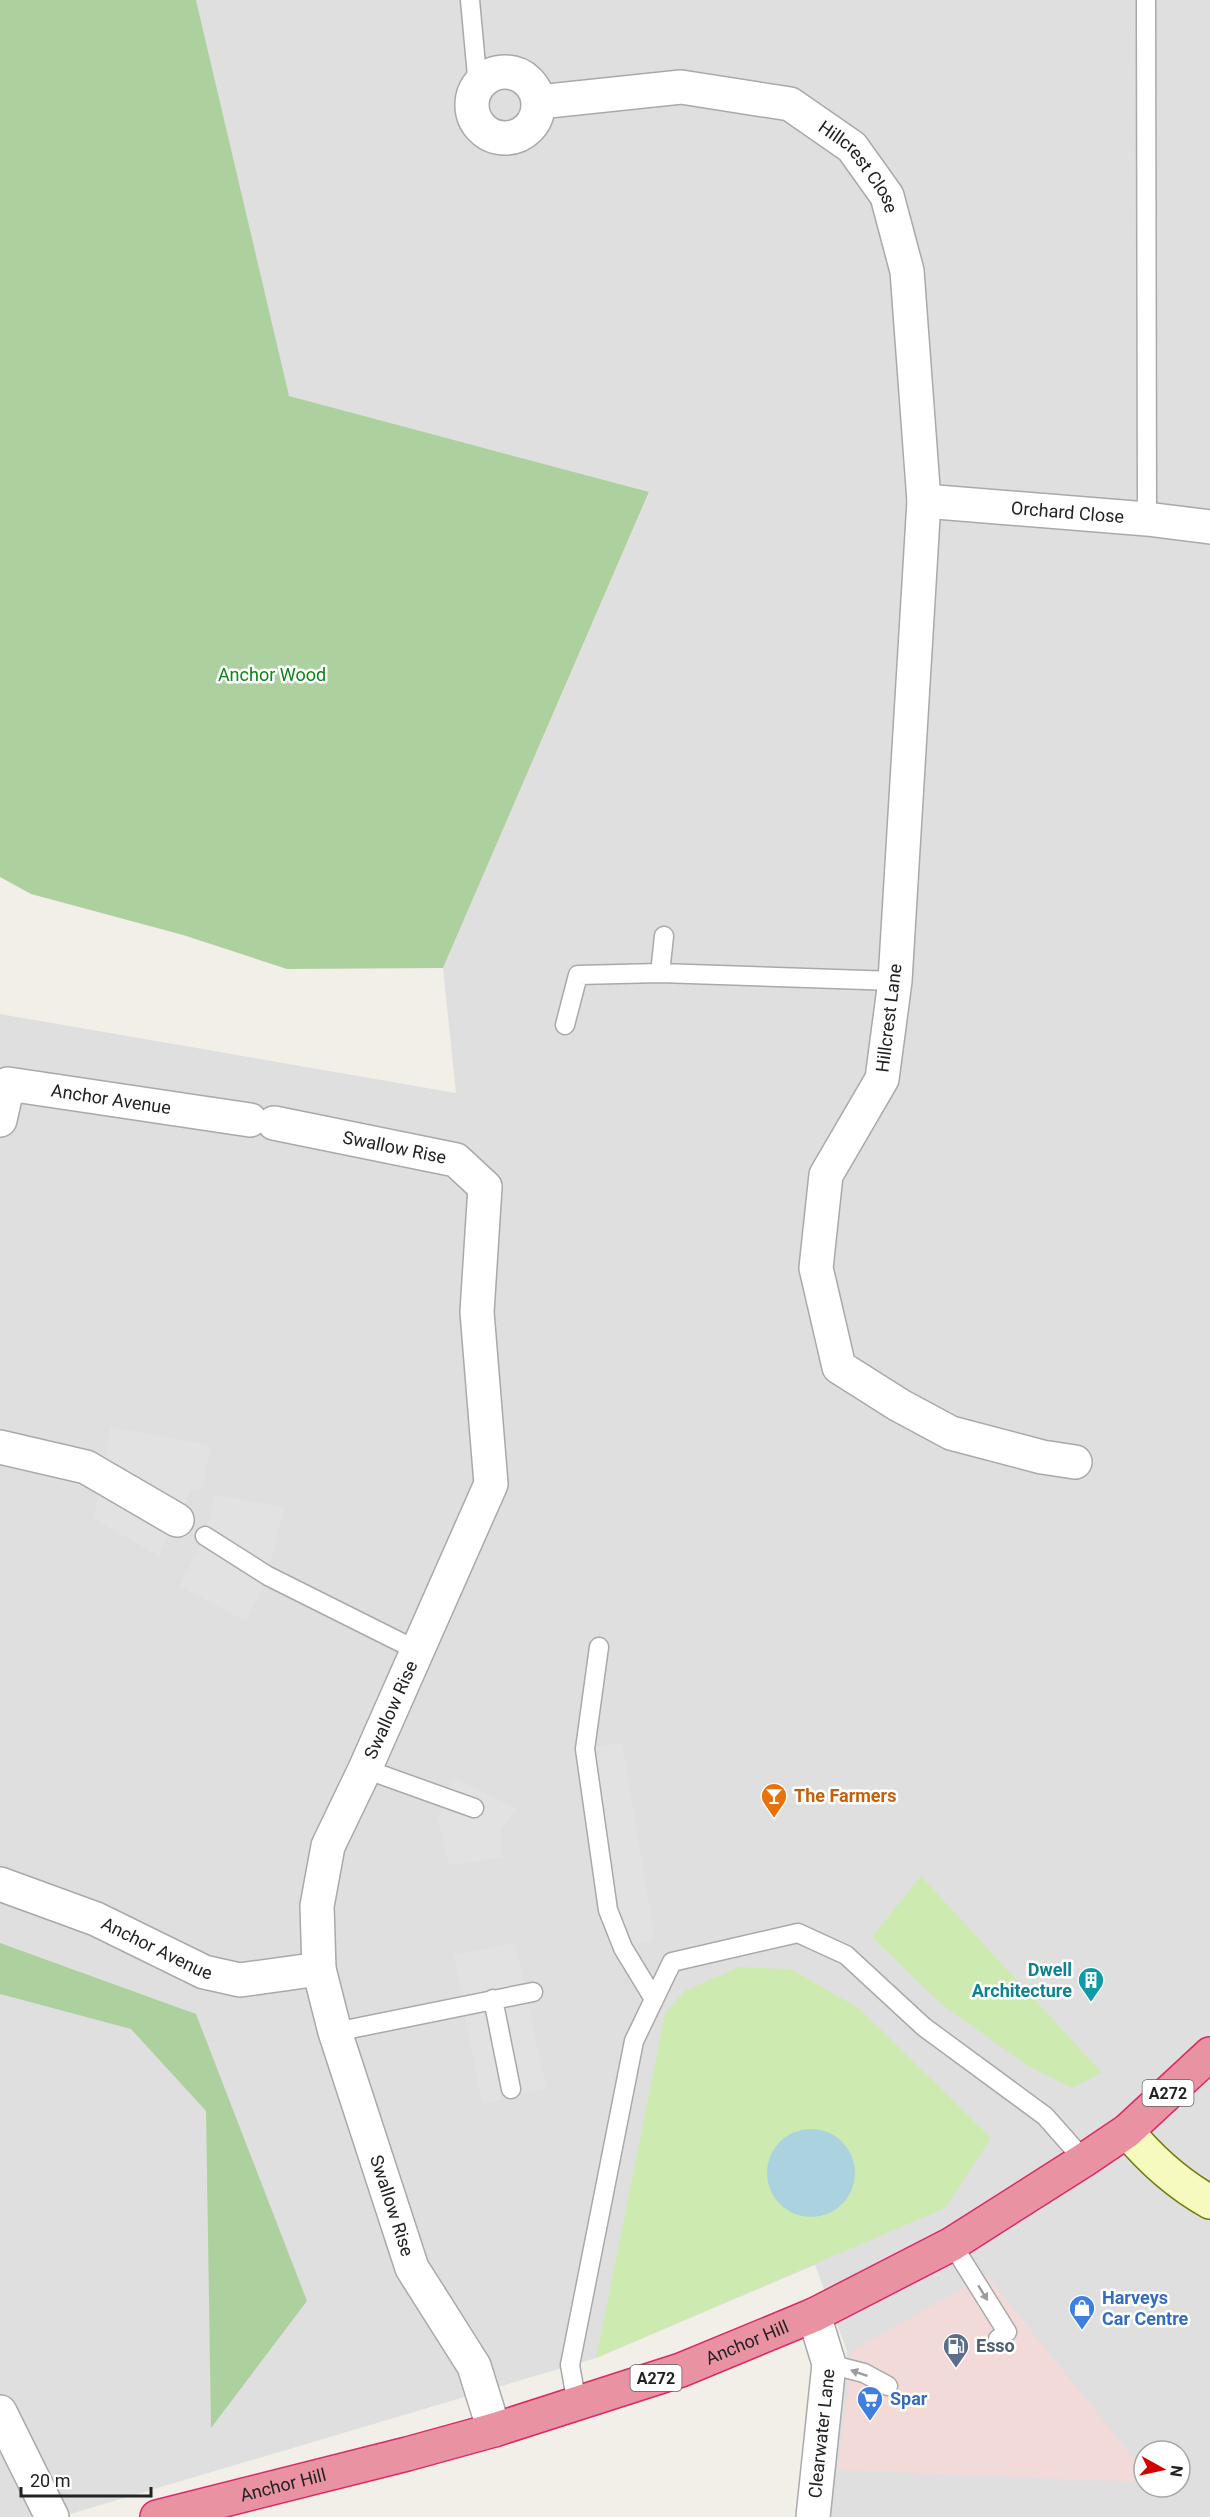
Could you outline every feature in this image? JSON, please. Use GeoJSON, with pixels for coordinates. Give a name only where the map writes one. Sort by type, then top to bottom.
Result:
{"type":"FeatureCollection","features":[{"type":"Feature","properties":{"kind":"highway","name":"A272"},"geometry":{"type":"LineString","coordinates":[[1127,2131],[1210,2054]]}},
{"type":"Feature","properties":{"kind":"highway","name":"Anchor Hill"},"geometry":{"type":"LineString","coordinates":[[157,2517],[494,2430],[681,2370],[814,2315],[952,2244],[1127,2131]]}},
{"type":"Feature","properties":{"kind":"street"},"geometry":{"type":"LineString","coordinates":[[512,72],[522,76],[530,83],[539,102],[534,124],[526,132],[504,139],[494,137],[477,122],[473,112],[472,101],[478,87],[491,75],[512,72]]}},
{"type":"Feature","properties":{"kind":"street","name":"Hillcrest Close"},"geometry":{"type":"LineString","coordinates":[[539,102],[681,87],[790,104],[852,147],[887,196],[907,271],[924,501]]}},
{"type":"Feature","properties":{"kind":"street","name":"Orchard Close"},"geometry":{"type":"LineString","coordinates":[[924,501],[1147,519],[1210,527]]}},
{"type":"Feature","properties":{"kind":"street","name":"Hillcrest Lane"},"geometry":{"type":"LineString","coordinates":[[924,501],[895,981],[882,1079],[826,1175],[816,1268],[839,1367],[899,1405],[951,1433],[1042,1457],[1075,1462]]}},
{"type":"Feature","properties":{"kind":"street","name":"Anchor Avenue"},"geometry":{"type":"LineString","coordinates":[[0,1120],[8,1084],[262,1121]]}},
{"type":"Feature","properties":{"kind":"street","name":"Swallow Rise"},"geometry":{"type":"LineString","coordinates":[[262,1121],[456,1160],[485,1187],[477,1312],[491,1484],[365,1769],[328,1846],[317,1906],[319,1969],[335,2032],[412,2268],[474,2366],[494,2430]]}},
{"type":"Feature","properties":{"kind":"street"},"geometry":{"type":"LineString","coordinates":[[0,1447],[86,1467],[177,1520]]}},
{"type":"Feature","properties":{"kind":"street","name":"Anchor Avenue"},"geometry":{"type":"LineString","coordinates":[[0,1884],[96,1919],[204,1972],[240,1980],[319,1969]]}},
{"type":"Feature","properties":{"kind":"street"},"geometry":{"type":"LineString","coordinates":[[1127,2131],[1158,2166],[1182,2187],[1210,2202]]}},
{"type":"Feature","properties":{"kind":"street","name":"Clearwater Lane"},"geometry":{"type":"LineString","coordinates":[[813,2517],[829,2364],[814,2315]]}},
{"type":"Feature","properties":{"kind":"street"},"geometry":{"type":"LineString","coordinates":[[0,2412],[52,2517]]}},
{"type":"Feature","properties":{"kind":"lane"},"geometry":{"type":"LineString","coordinates":[[470,0],[478,87]]}},
{"type":"Feature","properties":{"kind":"lane"},"geometry":{"type":"LineString","coordinates":[[1146,0],[1147,519]]}},
{"type":"Feature","properties":{"kind":"lane"},"geometry":{"type":"LineString","coordinates":[[660,972],[664,936]]}},
{"type":"Feature","properties":{"kind":"lane"},"geometry":{"type":"LineString","coordinates":[[565,1025],[578,975],[660,972],[895,981]]}},
{"type":"Feature","properties":{"kind":"lane"},"geometry":{"type":"LineString","coordinates":[[205,1536],[268,1576],[417,1651]]}},
{"type":"Feature","properties":{"kind":"lane"},"geometry":{"type":"LineString","coordinates":[[599,1647],[585,1749],[608,1910],[623,1948],[654,1999]]}},
{"type":"Feature","properties":{"kind":"lane"},"geometry":{"type":"LineString","coordinates":[[365,1769],[474,1808]]}},
{"type":"Feature","properties":{"kind":"lane"},"geometry":{"type":"LineString","coordinates":[[577,2404],[570,2365],[634,2041],[672,1962],[798,1933],[846,1955],[924,2027],[1045,2116],[1084,2160]]}},
{"type":"Feature","properties":{"kind":"lane"},"geometry":{"type":"LineString","coordinates":[[335,2032],[533,1992]]}},
{"type":"Feature","properties":{"kind":"lane"},"geometry":{"type":"LineString","coordinates":[[493,1999],[511,2089]]}},
{"type":"Feature","properties":{"kind":"lane"},"geometry":{"type":"LineString","coordinates":[[952,2244],[1007,2332],[998,2339]]}},
{"type":"Feature","properties":{"kind":"lane"},"geometry":{"type":"LineString","coordinates":[[829,2364],[864,2373],[888,2386]]}},
{"type":"Feature","properties":{"kind":"shaded area"},"geometry":{"type":"Polygon","coordinates":[[[196,0],[1210,0],[1210,2517],[826,2517],[843,2401],[847,2351],[815,2265],[596,2358],[60,2517],[0,2517],[0,1014],[456,1093],[443,968],[649,493],[288,396],[196,0]]]}},
{"type":"Feature","properties":{"kind":"shaded area"},"geometry":{"type":"Polygon","coordinates":[[[111,1427],[210,1445],[203,1489],[191,1490],[159,1556],[94,1519],[111,1427]]]}},
{"type":"Feature","properties":{"kind":"shaded area"},"geometry":{"type":"Polygon","coordinates":[[[215,1495],[284,1507],[268,1576],[246,1621],[180,1586],[205,1536],[215,1495]]]}},
{"type":"Feature","properties":{"kind":"shaded area"},"geometry":{"type":"Polygon","coordinates":[[[622,1743],[655,1939],[623,1948],[585,1749],[622,1743]]]}},
{"type":"Feature","properties":{"kind":"shaded area"},"geometry":{"type":"Polygon","coordinates":[[[453,1777],[517,1809],[501,1829],[503,1857],[449,1865],[438,1822],[453,1777]]]}},
{"type":"Feature","properties":{"kind":"shaded area"},"geometry":{"type":"Polygon","coordinates":[[[515,1943],[546,2088],[482,2104],[454,1955],[515,1943]]]}},
{"type":"Feature","properties":{"kind":"shaded area"},"geometry":{"type":"Polygon","coordinates":[[[986,2275],[1132,2456],[1132,2482],[838,2470],[852,2351],[986,2275]]]}},
{"type":"Feature","properties":{"kind":"green space","name":"Anchor Wood"},"geometry":{"type":"Polygon","coordinates":[[[0,0],[196,0],[289,396],[649,492],[443,968],[287,969],[183,935],[31,894],[0,877],[0,0]]]}},
{"type":"Feature","properties":{"kind":"green space"},"geometry":{"type":"Polygon","coordinates":[[[921,1876],[1102,2073],[1072,2088],[1028,2066],[941,2004],[872,1937],[921,1876]]]}},
{"type":"Feature","properties":{"kind":"green space"},"geometry":{"type":"Polygon","coordinates":[[[0,1943],[196,2014],[307,2301],[211,2428],[206,2111],[131,2029],[0,1994],[0,1943]]]}},
{"type":"Feature","properties":{"kind":"green space"},"geometry":{"type":"Polygon","coordinates":[[[739,1967],[791,1969],[860,2009],[991,2138],[945,2208],[596,2358],[665,2013],[685,1991],[739,1967]]]}},
{"type":"Feature","properties":{"kind":"water"},"geometry":{"type":"Polygon","coordinates":[[[811,2129],[836,2136],[848,2148],[855,2173],[848,2198],[836,2210],[811,2217],[786,2210],[774,2198],[767,2173],[774,2148],[786,2136],[811,2129]]]}},
{"type":"Feature","properties":{"kind":"place","name":"The Farmers"},"geometry":{"type":"Point","coordinates":[774,1819]}},
{"type":"Feature","properties":{"kind":"place","name":"Dwell Architecture"},"geometry":{"type":"Point","coordinates":[1091,2003]}},
{"type":"Feature","properties":{"kind":"place","name":"Harveys Car Centre"},"geometry":{"type":"Point","coordinates":[1082,2331]}},
{"type":"Feature","properties":{"kind":"place","name":"Esso"},"geometry":{"type":"Point","coordinates":[956,2369]}},
{"type":"Feature","properties":{"kind":"place","name":"Spar"},"geometry":{"type":"Point","coordinates":[870,2422]}}]}
